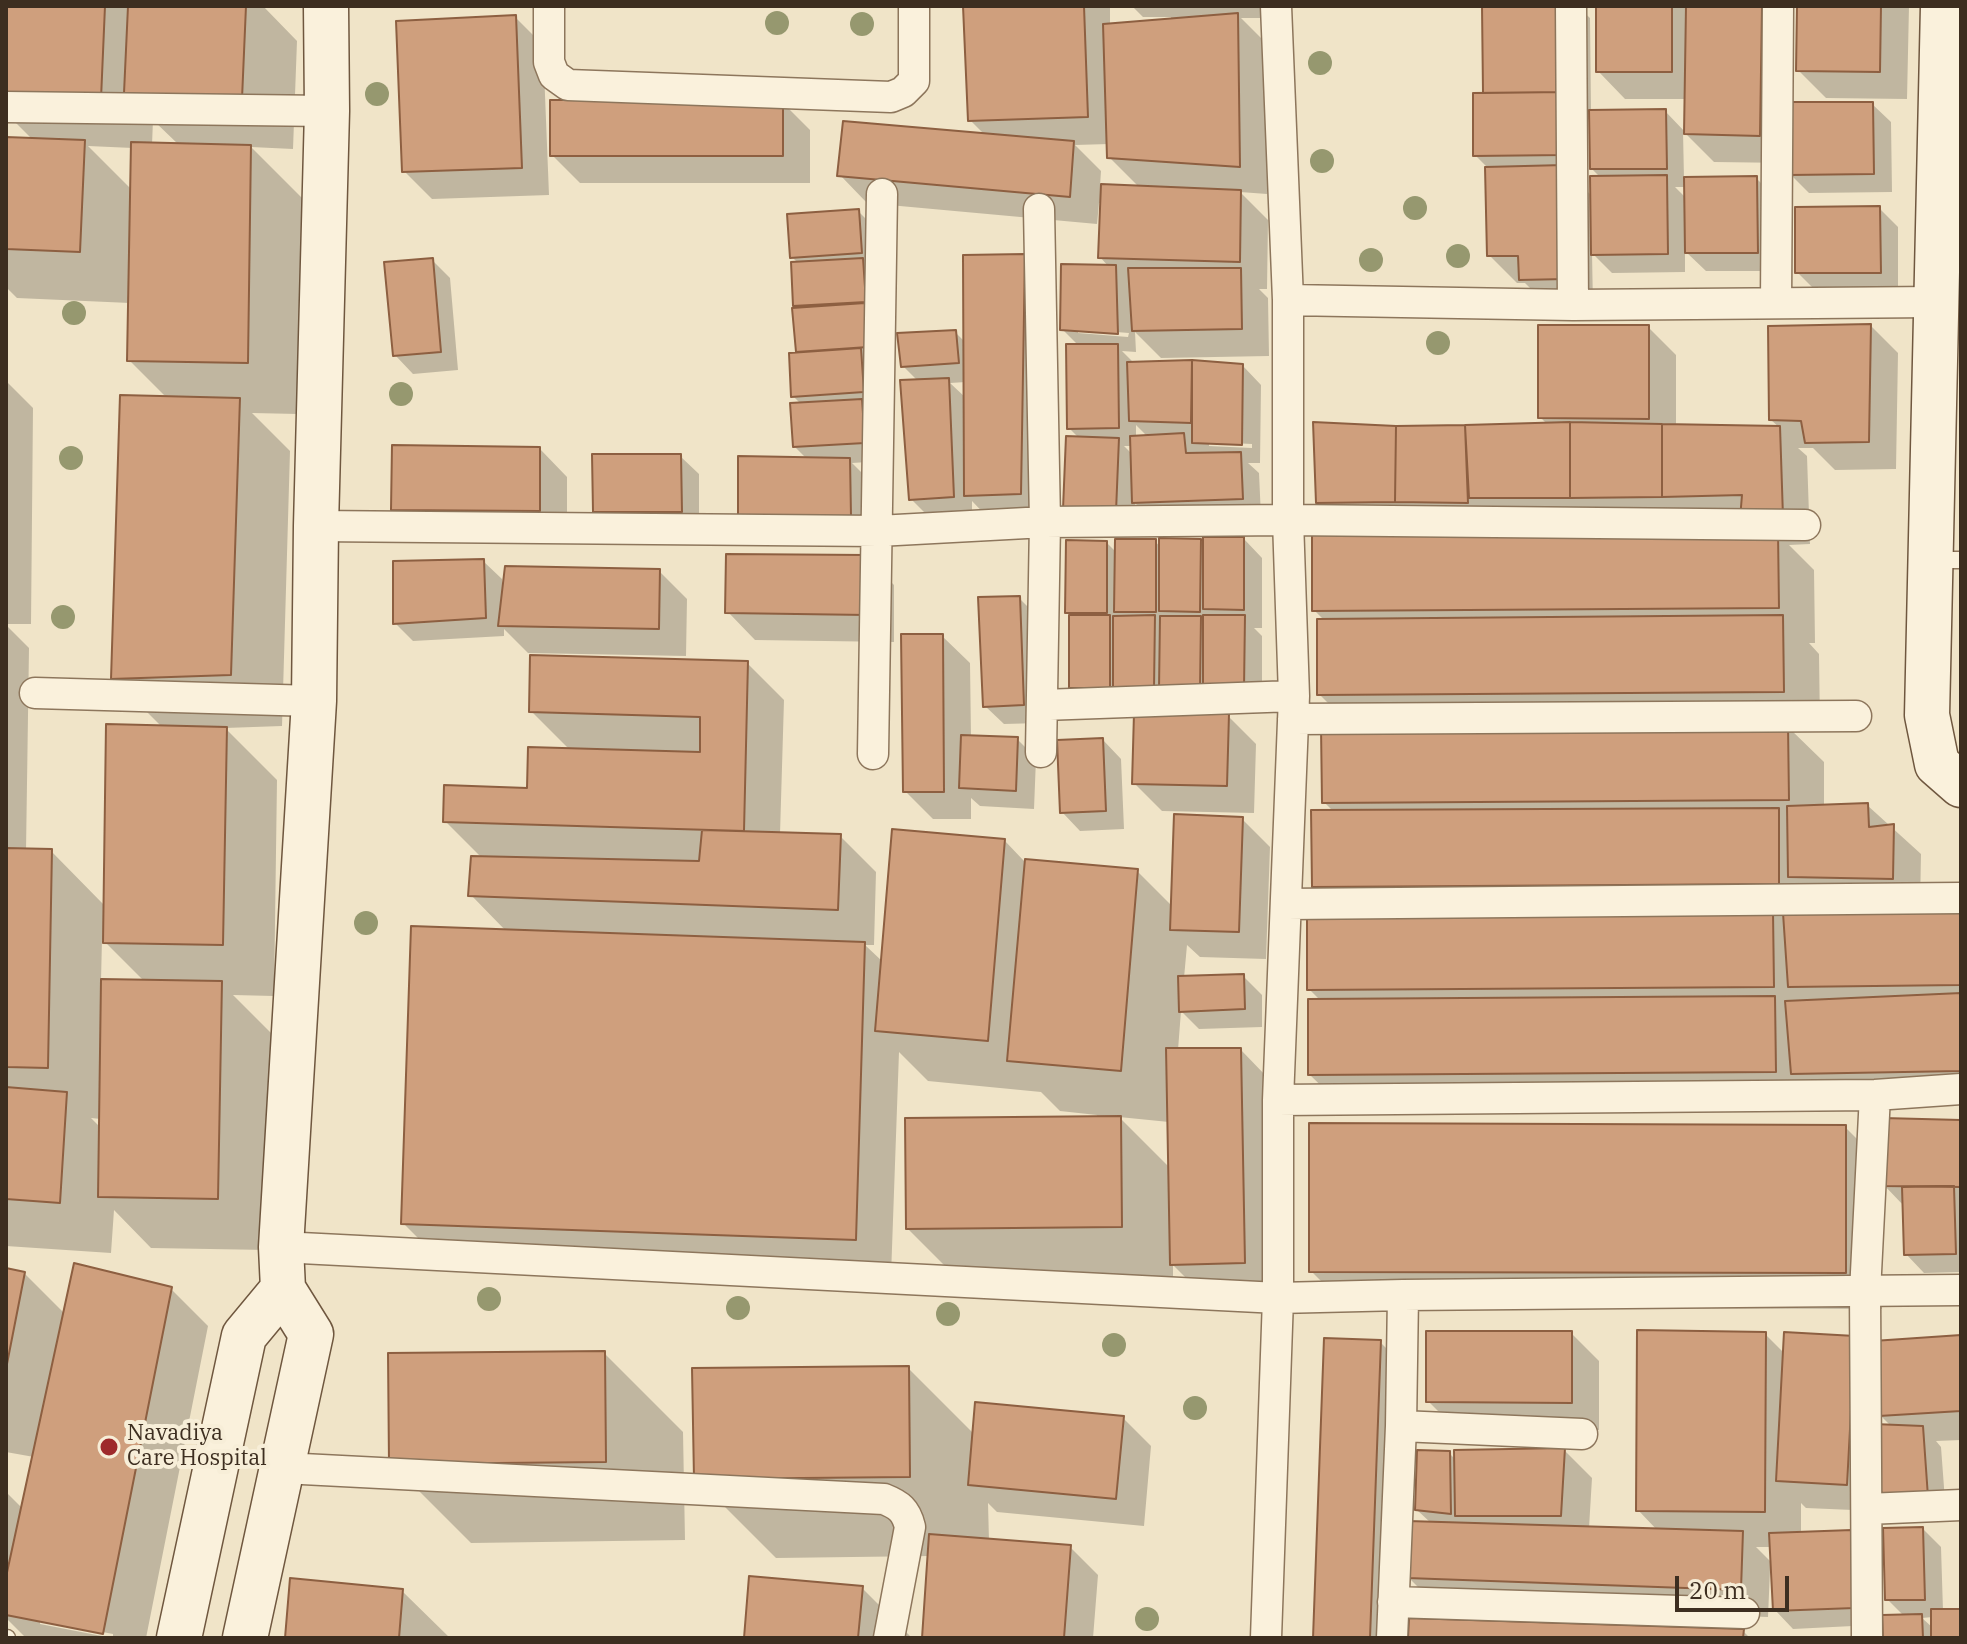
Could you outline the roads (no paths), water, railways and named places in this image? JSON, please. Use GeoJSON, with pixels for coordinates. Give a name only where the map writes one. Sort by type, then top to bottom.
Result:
{"type":"FeatureCollection","features":[{"type":"Feature","properties":{"kind":"street"},"geometry":{"type":"LineString","coordinates":[[179,1638],[244,1336],[282,1268],[314,701],[327,111],[326,6]]}},
{"type":"Feature","properties":{"kind":"street"},"geometry":{"type":"LineString","coordinates":[[549,6],[549,62],[554,75],[568,85],[891,97],[903,92],[914,81],[914,6]]}},
{"type":"Feature","properties":{"kind":"street"},"geometry":{"type":"LineString","coordinates":[[1266,1638],[1278,1298],[1278,1100],[1294,708],[1288,520],[1288,300],[1276,6]]}},
{"type":"Feature","properties":{"kind":"street"},"geometry":{"type":"LineString","coordinates":[[1571,6],[1573,305]]}},
{"type":"Feature","properties":{"kind":"street"},"geometry":{"type":"LineString","coordinates":[[1776,303],[1778,6]]}},
{"type":"Feature","properties":{"kind":"street"},"geometry":{"type":"LineString","coordinates":[[1943,6],[1952,79],[1944,234],[1935,302],[1946,560],[1927,715],[1937,764],[1961,785]]}},
{"type":"Feature","properties":{"kind":"street"},"geometry":{"type":"LineString","coordinates":[[6,107],[327,111]]}},
{"type":"Feature","properties":{"kind":"street"},"geometry":{"type":"LineString","coordinates":[[873,754],[882,194]]}},
{"type":"Feature","properties":{"kind":"street"},"geometry":{"type":"LineString","coordinates":[[1039,209],[1045,522],[1041,752]]}},
{"type":"Feature","properties":{"kind":"street"},"geometry":{"type":"LineString","coordinates":[[1288,300],[1573,305],[1935,302]]}},
{"type":"Feature","properties":{"kind":"street"},"geometry":{"type":"LineString","coordinates":[[316,526],[878,531],[1045,522],[1288,520],[1805,525]]}},
{"type":"Feature","properties":{"kind":"street"},"geometry":{"type":"LineString","coordinates":[[35,693],[314,701]]}},
{"type":"Feature","properties":{"kind":"street"},"geometry":{"type":"LineString","coordinates":[[1043,705],[1856,716]]}},
{"type":"Feature","properties":{"kind":"street"},"geometry":{"type":"LineString","coordinates":[[1287,904],[1961,898]]}},
{"type":"Feature","properties":{"kind":"street"},"geometry":{"type":"LineString","coordinates":[[1278,1100],[1875,1095],[1961,1089]]}},
{"type":"Feature","properties":{"kind":"street"},"geometry":{"type":"LineString","coordinates":[[1867,1638],[1865,1292],[1875,1095]]}},
{"type":"Feature","properties":{"kind":"street"},"geometry":{"type":"LineString","coordinates":[[282,1268],[1278,1298],[1961,1290]]}},
{"type":"Feature","properties":{"kind":"street"},"geometry":{"type":"LineString","coordinates":[[245,1638],[311,1334],[282,1268]]}},
{"type":"Feature","properties":{"kind":"street"},"geometry":{"type":"LineString","coordinates":[[1392,1638],[1403,1295]]}},
{"type":"Feature","properties":{"kind":"street"},"geometry":{"type":"LineString","coordinates":[[1401,1426],[1582,1434]]}},
{"type":"Feature","properties":{"kind":"street"},"geometry":{"type":"LineString","coordinates":[[283,1468],[884,1499],[898,1505],[907,1514],[910,1527],[889,1638]]}},
{"type":"Feature","properties":{"kind":"street"},"geometry":{"type":"LineString","coordinates":[[1867,1509],[1961,1505]]}},
{"type":"Feature","properties":{"kind":"street"},"geometry":{"type":"LineString","coordinates":[[1393,1602],[1744,1613]]}},
{"type":"Feature","properties":{"kind":"place","name":"Navadiya Care Hospital"},"geometry":{"type":"Point","coordinates":[109,1447]}}]}
